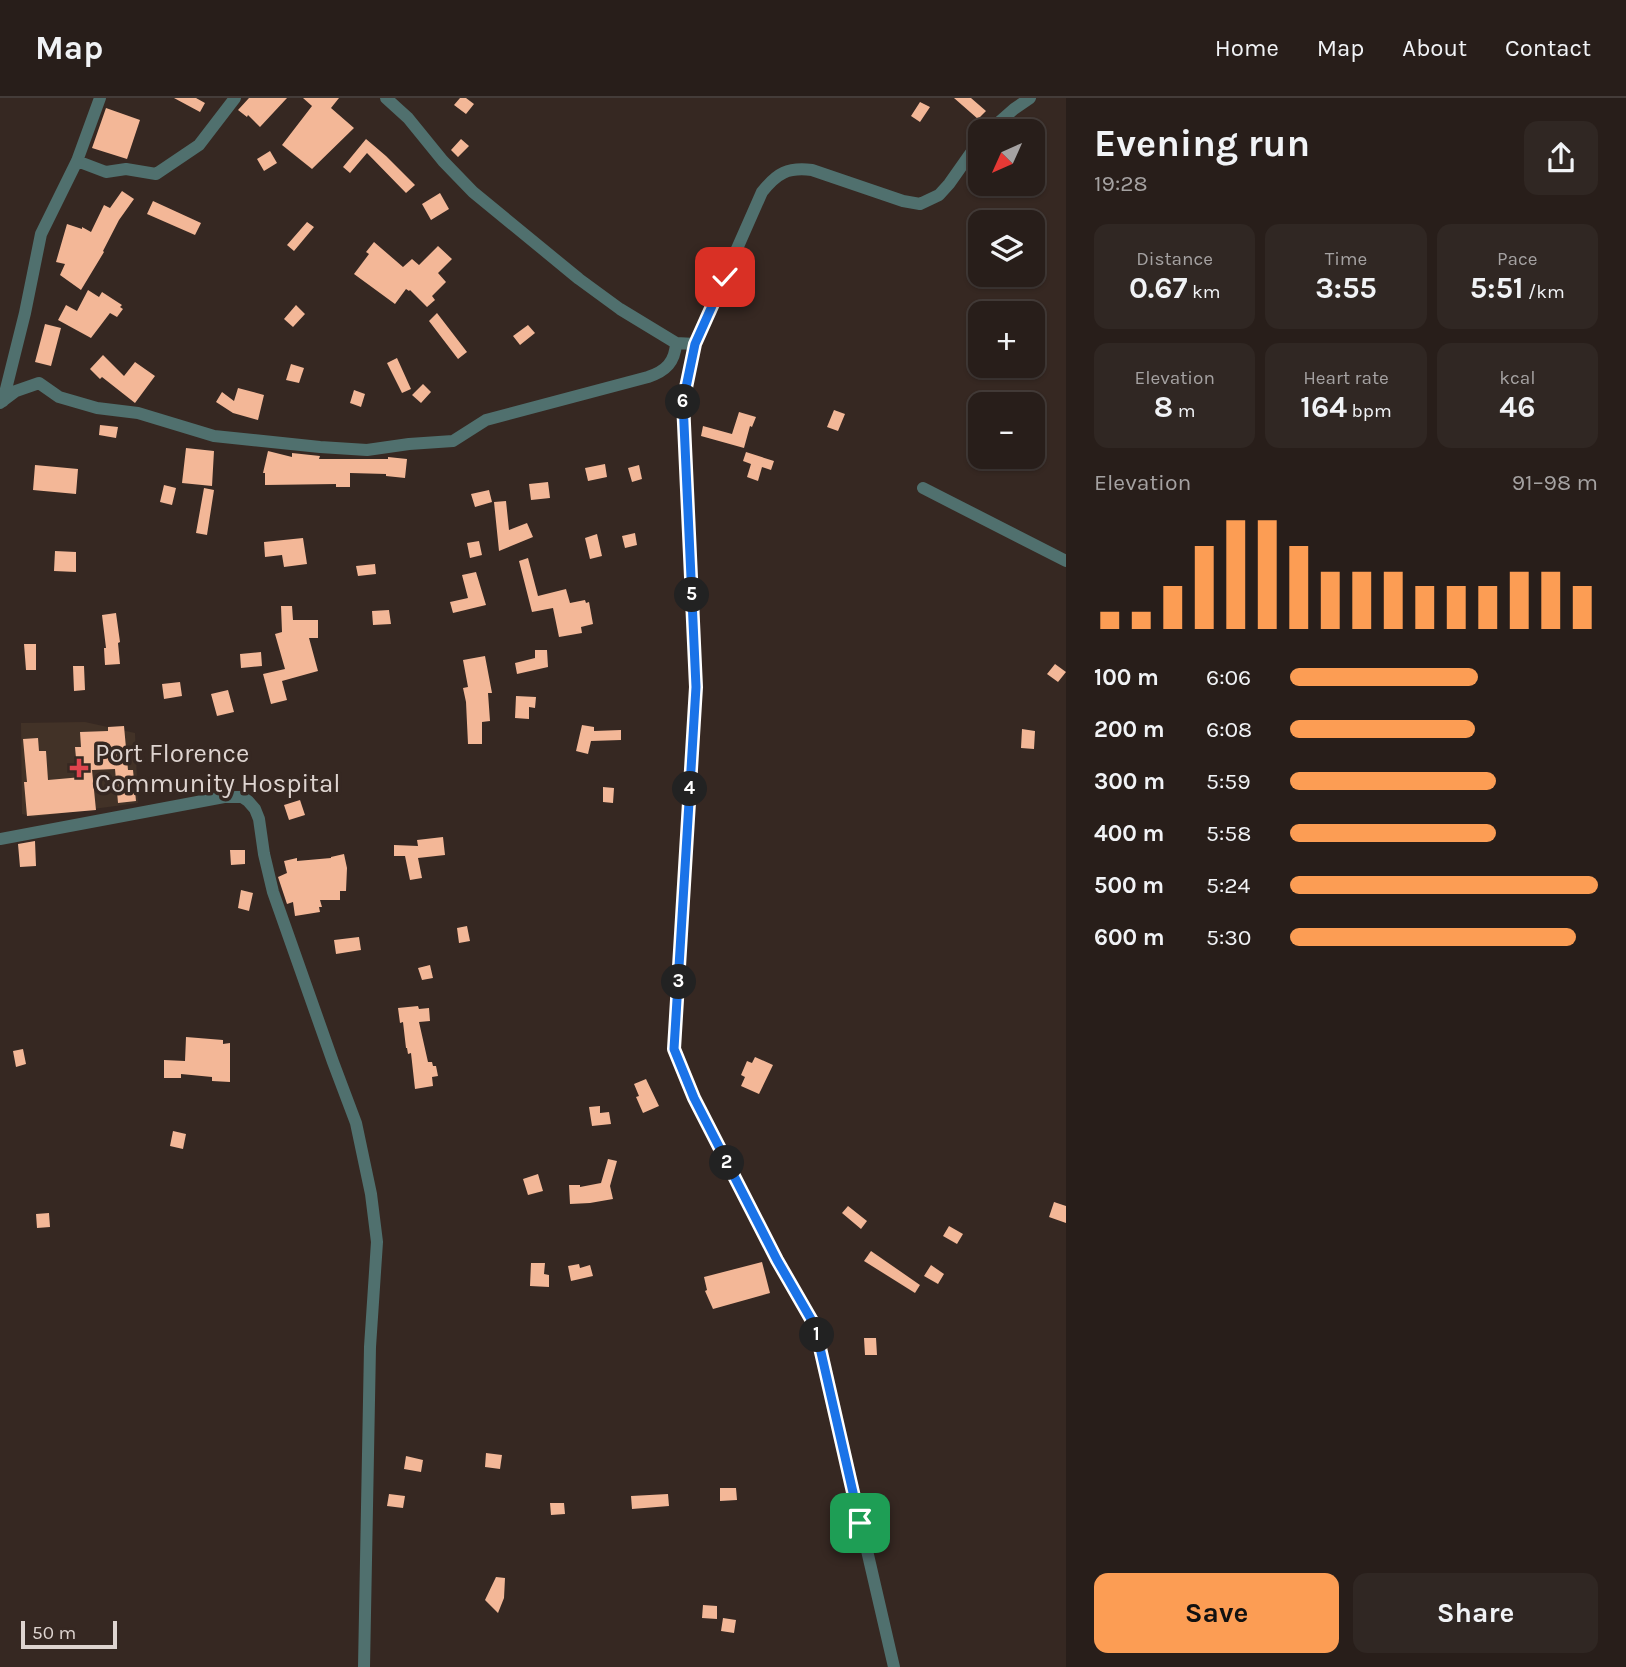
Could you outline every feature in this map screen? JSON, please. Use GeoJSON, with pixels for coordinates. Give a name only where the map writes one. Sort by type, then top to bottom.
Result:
{"type":"FeatureCollection","features":[{"type":"Feature","properties":{"kind":"street"},"geometry":{"type":"LineString","coordinates":[[1,402],[25,313],[41,234],[77,161],[100,98]]}},
{"type":"Feature","properties":{"kind":"street"},"geometry":{"type":"LineString","coordinates":[[77,161],[106,172],[126,169],[156,174],[199,145],[235,98]]}},
{"type":"Feature","properties":{"kind":"street"},"geometry":{"type":"LineString","coordinates":[[386,98],[408,118],[473,192],[579,279],[620,309],[676,343],[695,344]]}},
{"type":"Feature","properties":{"kind":"street"},"geometry":{"type":"LineString","coordinates":[[1003,119],[1030,98]]}},
{"type":"Feature","properties":{"kind":"street"},"geometry":{"type":"LineString","coordinates":[[894,1667],[815,1326],[777,1260],[694,1098],[674,1049],[696,687],[683,402],[695,344],[762,192],[772,180],[783,172],[797,168],[813,170],[903,201],[920,204],[939,195],[968,157]]}},
{"type":"Feature","properties":{"kind":"street"},"geometry":{"type":"LineString","coordinates":[[1,402],[16,391],[39,383],[59,397],[97,408],[138,413],[214,436],[367,450],[453,441],[486,420],[659,374],[672,362],[676,343]]}},
{"type":"Feature","properties":{"kind":"street"},"geometry":{"type":"LineString","coordinates":[[923,488],[1066,561]]}},
{"type":"Feature","properties":{"kind":"street"},"geometry":{"type":"LineString","coordinates":[[0,839],[224,797],[242,797],[255,808],[273,892],[356,1123],[371,1194],[377,1242],[370,1347],[364,1667]]}},
{"type":"Feature","properties":{"kind":"shaded area","name":"Port Florence Community Hospital"},"geometry":{"type":"Polygon","coordinates":[[[85,722],[135,733],[138,803],[33,817],[22,814],[21,723],[85,722]]]}},
{"type":"Feature","properties":{"kind":"building"},"geometry":{"type":"Polygon","coordinates":[[[174,98],[196,98],[205,103],[200,112],[174,98]]]}},
{"type":"Feature","properties":{"kind":"building"},"geometry":{"type":"Polygon","coordinates":[[[249,98],[287,98],[260,127],[248,115],[247,117],[238,110],[249,98]]]}},
{"type":"Feature","properties":{"kind":"building"},"geometry":{"type":"Polygon","coordinates":[[[303,98],[339,98],[331,108],[354,128],[312,169],[282,145],[312,106],[303,98]]]}},
{"type":"Feature","properties":{"kind":"building"},"geometry":{"type":"Polygon","coordinates":[[[460,98],[466,98],[474,104],[466,114],[454,105],[460,98]]]}},
{"type":"Feature","properties":{"kind":"building"},"geometry":{"type":"Polygon","coordinates":[[[954,98],[971,98],[986,111],[978,119],[954,98]]]}},
{"type":"Feature","properties":{"kind":"building"},"geometry":{"type":"Polygon","coordinates":[[[920,102],[930,107],[920,122],[911,116],[920,102]]]}},
{"type":"Feature","properties":{"kind":"building"},"geometry":{"type":"Polygon","coordinates":[[[106,108],[140,120],[127,159],[92,148],[106,108]]]}},
{"type":"Feature","properties":{"kind":"building"},"geometry":{"type":"Polygon","coordinates":[[[366,139],[415,185],[406,193],[367,153],[350,173],[343,167],[366,139]]]}},
{"type":"Feature","properties":{"kind":"building"},"geometry":{"type":"Polygon","coordinates":[[[461,139],[469,146],[458,157],[451,150],[461,139]]]}},
{"type":"Feature","properties":{"kind":"building"},"geometry":{"type":"Polygon","coordinates":[[[270,151],[277,163],[264,171],[257,159],[270,151]]]}},
{"type":"Feature","properties":{"kind":"building"},"geometry":{"type":"Polygon","coordinates":[[[122,191],[134,199],[119,220],[81,290],[60,275],[65,264],[56,262],[67,224],[91,232],[104,205],[110,208],[122,191]]]}},
{"type":"Feature","properties":{"kind":"building"},"geometry":{"type":"Polygon","coordinates":[[[440,193],[449,209],[431,220],[422,204],[440,193]]]}},
{"type":"Feature","properties":{"kind":"building"},"geometry":{"type":"Polygon","coordinates":[[[153,201],[201,223],[195,235],[147,214],[153,201]]]}},
{"type":"Feature","properties":{"kind":"building"},"geometry":{"type":"Polygon","coordinates":[[[307,222],[314,227],[294,251],[287,245],[307,222]]]}},
{"type":"Feature","properties":{"kind":"building"},"geometry":{"type":"Polygon","coordinates":[[[374,242],[403,267],[412,259],[419,265],[438,246],[452,259],[438,273],[446,282],[432,296],[435,300],[427,307],[406,289],[395,304],[354,274],[369,254],[366,252],[374,242]]]}},
{"type":"Feature","properties":{"kind":"building"},"geometry":{"type":"Polygon","coordinates":[[[88,290],[99,297],[102,292],[122,305],[120,307],[123,309],[117,317],[110,313],[91,338],[58,320],[66,305],[77,311],[88,290]]]}},
{"type":"Feature","properties":{"kind":"building"},"geometry":{"type":"Polygon","coordinates":[[[296,305],[305,314],[293,327],[284,319],[296,305]]]}},
{"type":"Feature","properties":{"kind":"building"},"geometry":{"type":"Polygon","coordinates":[[[437,313],[467,352],[458,359],[429,321],[437,313]]]}},
{"type":"Feature","properties":{"kind":"building"},"geometry":{"type":"Polygon","coordinates":[[[45,324],[61,328],[51,366],[35,362],[45,324]]]}},
{"type":"Feature","properties":{"kind":"building"},"geometry":{"type":"Polygon","coordinates":[[[528,325],[535,333],[520,345],[513,336],[528,325]]]}},
{"type":"Feature","properties":{"kind":"building"},"geometry":{"type":"Polygon","coordinates":[[[103,355],[124,376],[135,362],[155,376],[135,403],[90,369],[103,355]]]}},
{"type":"Feature","properties":{"kind":"building"},"geometry":{"type":"Polygon","coordinates":[[[397,358],[411,389],[402,393],[387,363],[397,358]]]}},
{"type":"Feature","properties":{"kind":"building"},"geometry":{"type":"Polygon","coordinates":[[[291,364],[304,368],[299,383],[286,380],[291,364]]]}},
{"type":"Feature","properties":{"kind":"building"},"geometry":{"type":"Polygon","coordinates":[[[423,384],[431,392],[421,403],[412,395],[423,384]]]}},
{"type":"Feature","properties":{"kind":"building"},"geometry":{"type":"Polygon","coordinates":[[[238,388],[264,395],[258,420],[233,413],[216,402],[222,392],[234,401],[238,388]]]}},
{"type":"Feature","properties":{"kind":"building"},"geometry":{"type":"Polygon","coordinates":[[[354,390],[365,394],[361,407],[350,403],[354,390]]]}},
{"type":"Feature","properties":{"kind":"building"},"geometry":{"type":"Polygon","coordinates":[[[834,410],[845,414],[838,431],[827,427],[834,410]]]}},
{"type":"Feature","properties":{"kind":"building"},"geometry":{"type":"Polygon","coordinates":[[[739,412],[756,417],[752,427],[750,426],[744,448],[701,436],[703,426],[732,434],[739,412]]]}},
{"type":"Feature","properties":{"kind":"building"},"geometry":{"type":"Polygon","coordinates":[[[100,425],[118,427],[116,438],[99,435],[100,425]]]}},
{"type":"Feature","properties":{"kind":"building"},"geometry":{"type":"Polygon","coordinates":[[[186,448],[214,451],[212,486],[182,483],[186,448]]]}},
{"type":"Feature","properties":{"kind":"building"},"geometry":{"type":"Polygon","coordinates":[[[268,451],[292,457],[292,453],[320,456],[319,459],[407,459],[405,478],[386,474],[350,473],[350,487],[336,487],[336,484],[265,485],[263,473],[268,451]]]}},
{"type":"Feature","properties":{"kind":"building"},"geometry":{"type":"Polygon","coordinates":[[[746,452],[774,461],[771,470],[762,467],[758,481],[747,477],[751,464],[743,461],[746,452]]]}},
{"type":"Feature","properties":{"kind":"building"},"geometry":{"type":"Polygon","coordinates":[[[605,464],[607,477],[588,481],[585,468],[605,464]]]}},
{"type":"Feature","properties":{"kind":"building"},"geometry":{"type":"Polygon","coordinates":[[[35,465],[78,469],[76,494],[33,490],[35,465]]]}},
{"type":"Feature","properties":{"kind":"building"},"geometry":{"type":"Polygon","coordinates":[[[639,465],[642,479],[632,482],[628,468],[639,465]]]}},
{"type":"Feature","properties":{"kind":"building"},"geometry":{"type":"Polygon","coordinates":[[[548,482],[550,498],[531,500],[529,484],[548,482]]]}},
{"type":"Feature","properties":{"kind":"building"},"geometry":{"type":"Polygon","coordinates":[[[164,485],[176,488],[172,505],[160,502],[164,485]]]}},
{"type":"Feature","properties":{"kind":"building"},"geometry":{"type":"Polygon","coordinates":[[[204,488],[214,490],[207,535],[196,533],[204,488]]]}},
{"type":"Feature","properties":{"kind":"building"},"geometry":{"type":"Polygon","coordinates":[[[489,490],[492,502],[475,507],[471,494],[489,490]]]}},
{"type":"Feature","properties":{"kind":"building"},"geometry":{"type":"Polygon","coordinates":[[[506,501],[509,530],[527,523],[533,537],[499,551],[494,502],[506,501]]]}},
{"type":"Feature","properties":{"kind":"building"},"geometry":{"type":"Polygon","coordinates":[[[635,533],[637,545],[625,548],[622,536],[635,533]]]}},
{"type":"Feature","properties":{"kind":"building"},"geometry":{"type":"Polygon","coordinates":[[[597,534],[602,556],[590,559],[585,538],[597,534]]]}},
{"type":"Feature","properties":{"kind":"building"},"geometry":{"type":"Polygon","coordinates":[[[303,538],[307,564],[284,567],[282,555],[265,557],[264,542],[303,538]]]}},
{"type":"Feature","properties":{"kind":"building"},"geometry":{"type":"Polygon","coordinates":[[[479,541],[482,555],[470,558],[467,543],[479,541]]]}},
{"type":"Feature","properties":{"kind":"building"},"geometry":{"type":"Polygon","coordinates":[[[55,551],[76,552],[76,572],[54,571],[55,551]]]}},
{"type":"Feature","properties":{"kind":"building"},"geometry":{"type":"Polygon","coordinates":[[[528,558],[538,596],[566,589],[570,603],[585,600],[586,603],[589,602],[593,624],[581,627],[582,633],[559,637],[553,608],[532,612],[519,561],[528,558]]]}},
{"type":"Feature","properties":{"kind":"building"},"geometry":{"type":"Polygon","coordinates":[[[375,564],[376,574],[358,576],[356,566],[375,564]]]}},
{"type":"Feature","properties":{"kind":"building"},"geometry":{"type":"Polygon","coordinates":[[[476,572],[486,605],[453,613],[450,602],[468,598],[462,575],[476,572]]]}},
{"type":"Feature","properties":{"kind":"building"},"geometry":{"type":"Polygon","coordinates":[[[281,606],[292,606],[293,620],[318,620],[318,638],[309,638],[318,671],[282,681],[287,700],[271,704],[263,674],[285,669],[275,634],[282,632],[281,606]]]}},
{"type":"Feature","properties":{"kind":"building"},"geometry":{"type":"Polygon","coordinates":[[[389,610],[391,624],[373,625],[372,611],[389,610]]]}},
{"type":"Feature","properties":{"kind":"building"},"geometry":{"type":"Polygon","coordinates":[[[116,613],[120,664],[105,665],[102,615],[116,613]]]}},
{"type":"Feature","properties":{"kind":"building"},"geometry":{"type":"Polygon","coordinates":[[[24,644],[36,644],[36,670],[26,670],[24,644]]]}},
{"type":"Feature","properties":{"kind":"building"},"geometry":{"type":"Polygon","coordinates":[[[535,650],[547,650],[548,667],[517,674],[515,663],[535,658],[535,650]]]}},
{"type":"Feature","properties":{"kind":"building"},"geometry":{"type":"Polygon","coordinates":[[[261,652],[262,666],[241,668],[240,654],[261,652]]]}},
{"type":"Feature","properties":{"kind":"building"},"geometry":{"type":"Polygon","coordinates":[[[485,656],[492,693],[488,693],[490,721],[482,722],[482,744],[468,744],[463,688],[468,687],[463,660],[485,656]]]}},
{"type":"Feature","properties":{"kind":"building"},"geometry":{"type":"Polygon","coordinates":[[[1055,664],[1066,672],[1058,682],[1047,674],[1055,664]]]}},
{"type":"Feature","properties":{"kind":"building"},"geometry":{"type":"Polygon","coordinates":[[[73,666],[84,666],[85,690],[74,691],[73,666]]]}},
{"type":"Feature","properties":{"kind":"building"},"geometry":{"type":"Polygon","coordinates":[[[180,682],[182,696],[164,699],[162,684],[180,682]]]}},
{"type":"Feature","properties":{"kind":"building"},"geometry":{"type":"Polygon","coordinates":[[[228,690],[234,712],[217,716],[211,694],[228,690]]]}},
{"type":"Feature","properties":{"kind":"building"},"geometry":{"type":"Polygon","coordinates":[[[516,696],[536,697],[535,708],[529,707],[529,719],[515,718],[516,696]]]}},
{"type":"Feature","properties":{"kind":"building"},"geometry":{"type":"Polygon","coordinates":[[[582,725],[594,727],[594,731],[621,730],[621,740],[591,741],[588,754],[576,751],[582,725]]]}},
{"type":"Feature","properties":{"kind":"building"},"geometry":{"type":"Polygon","coordinates":[[[124,726],[128,770],[133,770],[136,801],[118,803],[115,769],[92,770],[96,810],[27,816],[23,739],[38,738],[39,751],[46,751],[48,780],[82,777],[81,758],[76,758],[75,747],[81,747],[80,732],[108,731],[108,727],[124,726]]]}},
{"type":"Feature","properties":{"kind":"building"},"geometry":{"type":"Polygon","coordinates":[[[1022,729],[1035,731],[1034,749],[1021,748],[1022,729]]]}},
{"type":"Feature","properties":{"kind":"building"},"geometry":{"type":"Polygon","coordinates":[[[603,787],[614,788],[613,803],[603,802],[603,787]]]}},
{"type":"Feature","properties":{"kind":"building"},"geometry":{"type":"Polygon","coordinates":[[[300,800],[305,815],[289,820],[284,805],[300,800]]]}},
{"type":"Feature","properties":{"kind":"building"},"geometry":{"type":"Polygon","coordinates":[[[443,837],[445,855],[418,858],[422,878],[410,880],[405,856],[394,856],[394,845],[418,846],[417,840],[443,837]]]}},
{"type":"Feature","properties":{"kind":"building"},"geometry":{"type":"Polygon","coordinates":[[[35,841],[36,866],[20,867],[18,844],[35,841]]]}},
{"type":"Feature","properties":{"kind":"building"},"geometry":{"type":"Polygon","coordinates":[[[230,850],[245,850],[245,864],[231,865],[230,850]]]}},
{"type":"Feature","properties":{"kind":"building"},"geometry":{"type":"Polygon","coordinates":[[[344,854],[347,868],[346,891],[340,891],[340,900],[320,900],[320,912],[295,916],[293,902],[287,904],[278,877],[287,873],[284,861],[297,858],[297,861],[331,858],[344,854]]]}},
{"type":"Feature","properties":{"kind":"building"},"geometry":{"type":"Polygon","coordinates":[[[241,890],[253,893],[249,911],[238,908],[241,890]]]}},
{"type":"Feature","properties":{"kind":"building"},"geometry":{"type":"Polygon","coordinates":[[[467,926],[470,941],[459,943],[457,928],[467,926]]]}},
{"type":"Feature","properties":{"kind":"building"},"geometry":{"type":"Polygon","coordinates":[[[359,937],[361,950],[336,954],[334,940],[359,937]]]}},
{"type":"Feature","properties":{"kind":"building"},"geometry":{"type":"Polygon","coordinates":[[[430,965],[433,978],[422,980],[418,968],[430,965]]]}},
{"type":"Feature","properties":{"kind":"building"},"geometry":{"type":"Polygon","coordinates":[[[418,1006],[419,1009],[429,1008],[430,1021],[419,1022],[428,1062],[436,1066],[438,1076],[432,1077],[433,1086],[415,1089],[411,1053],[408,1054],[406,1048],[403,1022],[400,1023],[398,1008],[418,1006]]]}},
{"type":"Feature","properties":{"kind":"building"},"geometry":{"type":"Polygon","coordinates":[[[186,1037],[230,1043],[230,1082],[181,1074],[181,1078],[164,1078],[164,1060],[185,1061],[186,1037]]]}},
{"type":"Feature","properties":{"kind":"building"},"geometry":{"type":"Polygon","coordinates":[[[23,1049],[26,1064],[16,1067],[13,1051],[23,1049]]]}},
{"type":"Feature","properties":{"kind":"building"},"geometry":{"type":"Polygon","coordinates":[[[755,1057],[773,1065],[759,1094],[741,1086],[745,1077],[741,1075],[747,1061],[752,1063],[755,1057]]]}},
{"type":"Feature","properties":{"kind":"building"},"geometry":{"type":"Polygon","coordinates":[[[646,1079],[659,1106],[643,1113],[634,1084],[646,1079]]]}},
{"type":"Feature","properties":{"kind":"building"},"geometry":{"type":"Polygon","coordinates":[[[600,1106],[600,1113],[609,1112],[611,1124],[592,1126],[589,1107],[600,1106]]]}},
{"type":"Feature","properties":{"kind":"building"},"geometry":{"type":"Polygon","coordinates":[[[173,1131],[186,1134],[183,1149],[170,1146],[173,1131]]]}},
{"type":"Feature","properties":{"kind":"building"},"geometry":{"type":"Polygon","coordinates":[[[608,1159],[617,1161],[610,1186],[613,1199],[570,1204],[569,1185],[580,1187],[601,1183],[608,1159]]]}},
{"type":"Feature","properties":{"kind":"building"},"geometry":{"type":"Polygon","coordinates":[[[538,1174],[543,1191],[528,1195],[523,1179],[538,1174]]]}},
{"type":"Feature","properties":{"kind":"building"},"geometry":{"type":"Polygon","coordinates":[[[1054,1202],[1066,1206],[1066,1223],[1049,1217],[1054,1202]]]}},
{"type":"Feature","properties":{"kind":"building"},"geometry":{"type":"Polygon","coordinates":[[[848,1206],[867,1221],[861,1229],[842,1213],[848,1206]]]}},
{"type":"Feature","properties":{"kind":"building"},"geometry":{"type":"Polygon","coordinates":[[[49,1213],[50,1227],[37,1228],[36,1214],[49,1213]]]}},
{"type":"Feature","properties":{"kind":"building"},"geometry":{"type":"Polygon","coordinates":[[[949,1226],[963,1234],[957,1244],[943,1236],[949,1226]]]}},
{"type":"Feature","properties":{"kind":"building"},"geometry":{"type":"Polygon","coordinates":[[[871,1251],[920,1285],[915,1293],[864,1261],[871,1251]]]}},
{"type":"Feature","properties":{"kind":"building"},"geometry":{"type":"Polygon","coordinates":[[[762,1262],[770,1293],[713,1309],[705,1291],[704,1277],[762,1262]]]}},
{"type":"Feature","properties":{"kind":"building"},"geometry":{"type":"Polygon","coordinates":[[[531,1263],[545,1263],[544,1274],[549,1275],[549,1287],[530,1286],[531,1263]]]}},
{"type":"Feature","properties":{"kind":"building"},"geometry":{"type":"Polygon","coordinates":[[[579,1264],[580,1268],[590,1265],[593,1276],[571,1281],[568,1266],[579,1264]]]}},
{"type":"Feature","properties":{"kind":"building"},"geometry":{"type":"Polygon","coordinates":[[[931,1265],[944,1274],[938,1284],[924,1276],[931,1265]]]}},
{"type":"Feature","properties":{"kind":"building"},"geometry":{"type":"Polygon","coordinates":[[[864,1338],[876,1338],[877,1355],[865,1355],[864,1338]]]}},
{"type":"Feature","properties":{"kind":"building"},"geometry":{"type":"Polygon","coordinates":[[[486,1453],[502,1455],[500,1469],[485,1467],[486,1453]]]}},
{"type":"Feature","properties":{"kind":"building"},"geometry":{"type":"Polygon","coordinates":[[[406,1456],[423,1460],[421,1472],[404,1469],[406,1456]]]}},
{"type":"Feature","properties":{"kind":"building"},"geometry":{"type":"Polygon","coordinates":[[[720,1488],[736,1488],[737,1500],[720,1501],[720,1488]]]}},
{"type":"Feature","properties":{"kind":"building"},"geometry":{"type":"Polygon","coordinates":[[[389,1494],[405,1496],[403,1508],[387,1506],[389,1494]]]}},
{"type":"Feature","properties":{"kind":"building"},"geometry":{"type":"Polygon","coordinates":[[[668,1494],[669,1506],[632,1509],[631,1496],[668,1494]]]}},
{"type":"Feature","properties":{"kind":"building"},"geometry":{"type":"Polygon","coordinates":[[[550,1503],[564,1503],[565,1514],[551,1515],[550,1503]]]}},
{"type":"Feature","properties":{"kind":"building"},"geometry":{"type":"Polygon","coordinates":[[[496,1577],[505,1578],[504,1598],[498,1613],[485,1600],[496,1577]]]}},
{"type":"Feature","properties":{"kind":"building"},"geometry":{"type":"Polygon","coordinates":[[[703,1605],[717,1606],[717,1619],[702,1618],[703,1605]]]}},
{"type":"Feature","properties":{"kind":"building"},"geometry":{"type":"Polygon","coordinates":[[[723,1618],[736,1620],[734,1633],[721,1631],[723,1618]]]}},
{"type":"Feature","properties":{"kind":"place","name":"Port Florence Community Hospital"},"geometry":{"type":"Point","coordinates":[79,768]}},
{"type":"Feature","properties":{"kind":"route"},"geometry":{"type":"LineString","coordinates":[[725,277],[695,344],[683,402],[696,687],[674,1049],[694,1098],[777,1260],[815,1326],[860,1523]]}}]}
